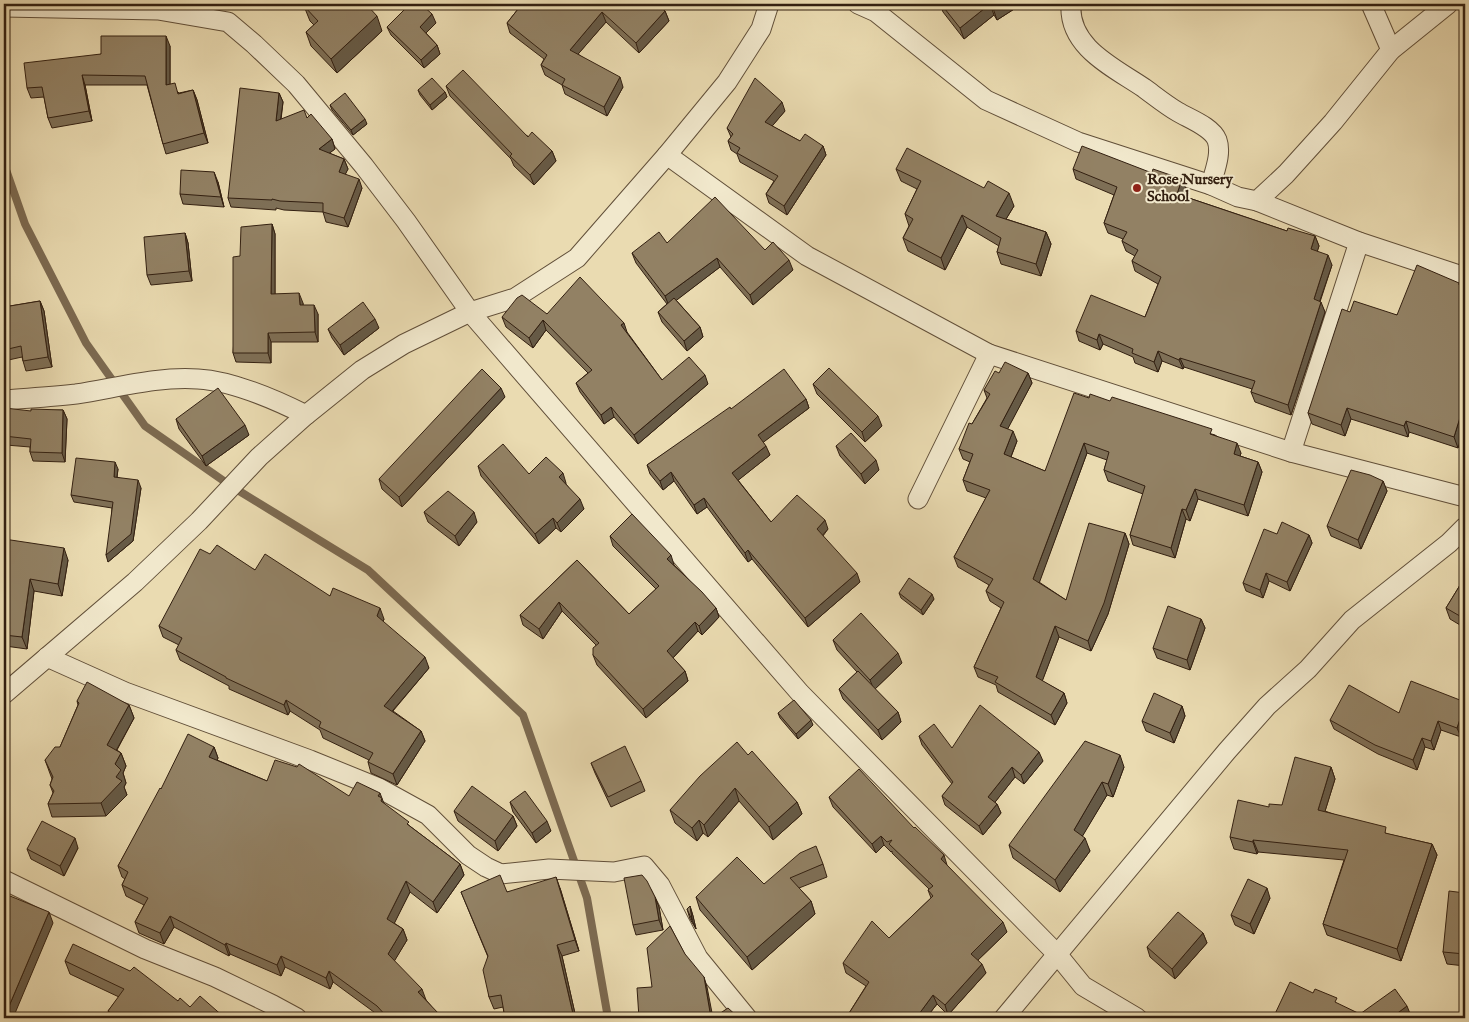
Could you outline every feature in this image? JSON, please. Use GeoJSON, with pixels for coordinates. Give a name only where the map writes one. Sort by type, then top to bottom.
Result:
{"type":"FeatureCollection","features":[{"type":"Feature","properties":{"kind":"street"},"geometry":{"type":"LineString","coordinates":[[4,694],[135,582],[199,521],[259,457],[306,415],[362,370],[404,344],[470,312],[515,298],[577,258],[667,156],[727,82],[761,29],[769,4]]}},
{"type":"Feature","properties":{"kind":"street"},"geometry":{"type":"LineString","coordinates":[[858,4],[876,12],[986,100],[1078,142],[1211,185],[1238,197],[1257,201],[1359,242],[1465,277]]}},
{"type":"Feature","properties":{"kind":"street"},"geometry":{"type":"LineString","coordinates":[[1070,4],[1070,16],[1077,32],[1087,47],[1099,58],[1171,108],[1208,130],[1217,139],[1218,155],[1211,185]]}},
{"type":"Feature","properties":{"kind":"street"},"geometry":{"type":"LineString","coordinates":[[1371,4],[1390,50]]}},
{"type":"Feature","properties":{"kind":"street"},"geometry":{"type":"LineString","coordinates":[[1257,201],[1286,174],[1333,122],[1390,50],[1448,4]]}},
{"type":"Feature","properties":{"kind":"street"},"geometry":{"type":"LineString","coordinates":[[4,7],[158,10],[228,22],[296,84],[364,166],[406,221],[470,312],[800,693],[1057,954],[1083,986],[1137,1018]]}},
{"type":"Feature","properties":{"kind":"street"},"geometry":{"type":"LineString","coordinates":[[667,156],[807,256],[989,354],[1291,452],[1465,497]]}},
{"type":"Feature","properties":{"kind":"street"},"geometry":{"type":"LineString","coordinates":[[1291,452],[1359,242]]}},
{"type":"Feature","properties":{"kind":"street"},"geometry":{"type":"LineString","coordinates":[[918,499],[989,354]]}},
{"type":"Feature","properties":{"kind":"street"},"geometry":{"type":"LineString","coordinates":[[4,400],[74,394],[157,381],[199,379],[224,384],[278,401],[306,415]]}},
{"type":"Feature","properties":{"kind":"street"},"geometry":{"type":"LineString","coordinates":[[1004,1018],[1227,751],[1267,706],[1308,669],[1352,620],[1449,544],[1465,527]]}},
{"type":"Feature","properties":{"kind":"street"},"geometry":{"type":"LineString","coordinates":[[47,657],[125,692],[310,760],[379,788],[428,815],[468,855],[501,874],[549,869],[614,872],[644,866],[660,885],[698,958],[747,1018]]}},
{"type":"Feature","properties":{"kind":"street"},"geometry":{"type":"LineString","coordinates":[[4,880],[130,942],[216,977],[273,1004],[297,1018]]}},
{"type":"Feature","properties":{"kind":"building"},"geometry":{"type":"Polygon","coordinates":[[[307,4],[366,4],[377,16],[331,59],[306,32],[318,21],[304,6],[307,4]]]}},
{"type":"Feature","properties":{"kind":"building"},"geometry":{"type":"Polygon","coordinates":[[[410,4],[421,4],[432,14],[420,27],[437,45],[421,60],[387,27],[410,4]]]}},
{"type":"Feature","properties":{"kind":"building"},"geometry":{"type":"Polygon","coordinates":[[[522,4],[657,4],[665,11],[636,43],[602,12],[570,50],[620,77],[604,107],[562,85],[565,79],[541,65],[547,55],[507,23],[522,4]]]}},
{"type":"Feature","properties":{"kind":"building"},"geometry":{"type":"Polygon","coordinates":[[[941,4],[990,4],[960,28],[941,4]]]}},
{"type":"Feature","properties":{"kind":"building"},"geometry":{"type":"Polygon","coordinates":[[[990,4],[1000,4],[993,8],[990,4]]]}},
{"type":"Feature","properties":{"kind":"building"},"geometry":{"type":"Polygon","coordinates":[[[101,36],[166,36],[166,85],[175,83],[178,94],[193,90],[204,133],[163,144],[145,76],[82,75],[89,111],[48,118],[42,87],[27,88],[24,63],[101,54],[101,36]]]}},
{"type":"Feature","properties":{"kind":"building"},"geometry":{"type":"Polygon","coordinates":[[[463,70],[528,137],[532,132],[552,151],[530,175],[510,156],[512,154],[446,86],[463,70]]]}},
{"type":"Feature","properties":{"kind":"building"},"geometry":{"type":"Polygon","coordinates":[[[432,78],[445,92],[430,105],[418,90],[432,78]]]}},
{"type":"Feature","properties":{"kind":"building"},"geometry":{"type":"Polygon","coordinates":[[[755,78],[782,102],[765,122],[800,141],[805,134],[823,146],[784,206],[766,194],[778,176],[737,153],[740,148],[728,141],[733,134],[727,128],[755,78]]]}},
{"type":"Feature","properties":{"kind":"building"},"geometry":{"type":"Polygon","coordinates":[[[240,88],[279,93],[276,121],[304,110],[307,118],[311,114],[332,139],[319,149],[344,159],[339,172],[359,179],[344,218],[323,212],[323,203],[228,198],[240,88]]]}},
{"type":"Feature","properties":{"kind":"building"},"geometry":{"type":"Polygon","coordinates":[[[345,93],[365,119],[351,130],[330,105],[345,93]]]}},
{"type":"Feature","properties":{"kind":"building"},"geometry":{"type":"Polygon","coordinates":[[[1082,146],[1152,173],[1153,169],[1182,179],[1177,194],[1287,231],[1288,228],[1315,236],[1311,249],[1328,255],[1314,299],[1321,302],[1288,405],[1251,392],[1255,381],[1180,358],[1179,360],[1158,351],[1154,362],[1132,353],[1133,349],[1099,334],[1097,340],[1076,331],[1091,295],[1145,317],[1161,277],[1132,261],[1138,250],[1122,241],[1127,232],[1104,223],[1117,187],[1073,169],[1082,146]]]}},
{"type":"Feature","properties":{"kind":"building"},"geometry":{"type":"Polygon","coordinates":[[[907,148],[984,188],[988,181],[1009,193],[996,216],[1046,232],[1036,264],[997,252],[1001,238],[962,215],[941,258],[903,238],[913,219],[905,214],[921,181],[896,169],[907,148]]]}},
{"type":"Feature","properties":{"kind":"building"},"geometry":{"type":"Polygon","coordinates":[[[181,170],[214,172],[221,197],[180,194],[181,170]]]}},
{"type":"Feature","properties":{"kind":"building"},"geometry":{"type":"Polygon","coordinates":[[[715,197],[765,250],[773,242],[789,260],[750,295],[717,258],[665,296],[632,253],[659,232],[667,243],[715,197]]]}},
{"type":"Feature","properties":{"kind":"building"},"geometry":{"type":"Polygon","coordinates":[[[272,224],[271,294],[299,293],[300,305],[314,305],[315,332],[268,333],[268,353],[233,353],[233,257],[240,256],[241,227],[272,224]]]}},
{"type":"Feature","properties":{"kind":"building"},"geometry":{"type":"Polygon","coordinates":[[[185,233],[189,271],[147,275],[144,237],[185,233]]]}},
{"type":"Feature","properties":{"kind":"building"},"geometry":{"type":"Polygon","coordinates":[[[1417,265],[1465,287],[1465,412],[1462,411],[1454,437],[1406,421],[1404,426],[1347,408],[1341,425],[1308,413],[1342,309],[1350,312],[1354,301],[1397,315],[1417,265]]]}},
{"type":"Feature","properties":{"kind":"building"},"geometry":{"type":"Polygon","coordinates":[[[580,277],[624,323],[621,325],[662,380],[689,357],[705,375],[634,435],[611,407],[601,415],[576,383],[592,370],[543,320],[529,338],[502,317],[517,298],[522,295],[547,314],[580,277]]]}},
{"type":"Feature","properties":{"kind":"building"},"geometry":{"type":"Polygon","coordinates":[[[674,298],[700,327],[684,341],[658,312],[674,298]]]}},
{"type":"Feature","properties":{"kind":"building"},"geometry":{"type":"Polygon","coordinates":[[[40,301],[48,357],[23,361],[21,346],[4,350],[4,307],[40,301]]]}},
{"type":"Feature","properties":{"kind":"building"},"geometry":{"type":"Polygon","coordinates":[[[363,302],[375,319],[340,345],[328,329],[363,302]]]}},
{"type":"Feature","properties":{"kind":"building"},"geometry":{"type":"Polygon","coordinates":[[[1005,362],[1028,373],[1000,426],[1013,431],[1004,454],[1045,471],[1074,393],[1089,398],[1090,394],[1110,401],[1112,397],[1212,429],[1210,434],[1237,443],[1234,454],[1258,462],[1244,505],[1195,489],[1186,510],[1182,509],[1171,548],[1130,535],[1145,486],[1104,470],[1109,452],[1084,443],[1033,579],[1066,600],[1089,523],[1125,533],[1104,603],[1088,641],[1055,626],[1036,677],[1064,693],[1051,715],[995,682],[998,677],[974,667],[1004,602],[986,591],[993,579],[954,557],[990,490],[963,480],[973,454],[959,449],[969,423],[972,424],[990,394],[984,390],[995,371],[999,373],[1005,362]]]}},
{"type":"Feature","properties":{"kind":"building"},"geometry":{"type":"Polygon","coordinates":[[[829,368],[878,416],[862,432],[813,384],[829,368]]]}},
{"type":"Feature","properties":{"kind":"building"},"geometry":{"type":"Polygon","coordinates":[[[482,369],[501,388],[399,497],[379,479],[482,369]]]}},
{"type":"Feature","properties":{"kind":"building"},"geometry":{"type":"Polygon","coordinates":[[[784,369],[806,399],[758,435],[766,446],[732,473],[771,522],[797,495],[825,520],[817,529],[857,573],[805,618],[748,550],[745,553],[704,498],[694,505],[671,472],[660,481],[647,465],[730,407],[731,409],[784,369]]]}},
{"type":"Feature","properties":{"kind":"building"},"geometry":{"type":"Polygon","coordinates":[[[218,388],[245,425],[202,456],[176,419],[218,388]]]}},
{"type":"Feature","properties":{"kind":"building"},"geometry":{"type":"Polygon","coordinates":[[[5,408],[31,411],[31,409],[63,410],[62,453],[30,452],[31,439],[4,436],[5,408]]]}},
{"type":"Feature","properties":{"kind":"building"},"geometry":{"type":"Polygon","coordinates":[[[851,433],[876,460],[861,474],[836,446],[851,433]]]}},
{"type":"Feature","properties":{"kind":"building"},"geometry":{"type":"Polygon","coordinates":[[[503,444],[529,474],[546,457],[563,473],[559,477],[580,499],[557,523],[553,518],[535,534],[478,466],[503,444]]]}},
{"type":"Feature","properties":{"kind":"building"},"geometry":{"type":"Polygon","coordinates":[[[76,458],[115,462],[114,477],[138,480],[131,534],[106,555],[113,502],[71,495],[76,458]]]}},
{"type":"Feature","properties":{"kind":"building"},"geometry":{"type":"Polygon","coordinates":[[[1351,470],[1383,481],[1358,540],[1327,526],[1351,470]]]}},
{"type":"Feature","properties":{"kind":"building"},"geometry":{"type":"Polygon","coordinates":[[[448,491],[474,512],[455,536],[424,512],[448,491]]]}},
{"type":"Feature","properties":{"kind":"building"},"geometry":{"type":"Polygon","coordinates":[[[632,514],[671,555],[667,559],[716,608],[699,626],[695,622],[667,651],[685,671],[643,709],[593,655],[593,648],[599,643],[559,602],[539,629],[520,615],[577,560],[629,614],[659,586],[610,536],[632,514]]]}},
{"type":"Feature","properties":{"kind":"building"},"geometry":{"type":"Polygon","coordinates":[[[1282,522],[1309,535],[1287,582],[1266,573],[1260,590],[1243,583],[1264,529],[1277,534],[1282,522]]]}},
{"type":"Feature","properties":{"kind":"building"},"geometry":{"type":"Polygon","coordinates":[[[4,539],[64,548],[58,584],[30,579],[22,637],[4,635],[4,539]]]}},
{"type":"Feature","properties":{"kind":"building"},"geometry":{"type":"Polygon","coordinates":[[[217,545],[255,570],[265,554],[330,596],[333,588],[380,608],[377,616],[425,657],[384,706],[421,731],[393,774],[368,762],[373,753],[319,727],[321,722],[286,700],[284,705],[226,678],[176,650],[182,638],[159,626],[200,549],[210,554],[217,545]]]}},
{"type":"Feature","properties":{"kind":"building"},"geometry":{"type":"Polygon","coordinates":[[[1465,577],[1465,619],[1446,608],[1465,577]]]}},
{"type":"Feature","properties":{"kind":"building"},"geometry":{"type":"Polygon","coordinates":[[[909,578],[932,594],[921,610],[899,593],[909,578]]]}},
{"type":"Feature","properties":{"kind":"building"},"geometry":{"type":"Polygon","coordinates":[[[1168,606],[1201,619],[1187,660],[1153,648],[1168,606]]]}},
{"type":"Feature","properties":{"kind":"building"},"geometry":{"type":"Polygon","coordinates":[[[861,613],[898,653],[870,680],[833,640],[861,613]]]}},
{"type":"Feature","properties":{"kind":"building"},"geometry":{"type":"Polygon","coordinates":[[[858,671],[898,712],[878,730],[839,689],[858,671]]]}},
{"type":"Feature","properties":{"kind":"building"},"geometry":{"type":"Polygon","coordinates":[[[1411,681],[1465,702],[1457,728],[1438,721],[1431,741],[1422,738],[1413,760],[1375,745],[1330,720],[1349,685],[1399,713],[1411,681]]]}},
{"type":"Feature","properties":{"kind":"building"},"geometry":{"type":"Polygon","coordinates":[[[87,682],[129,705],[107,745],[121,753],[115,764],[121,770],[116,777],[122,781],[101,803],[48,804],[54,791],[50,785],[53,777],[45,760],[55,747],[60,747],[79,703],[77,701],[87,682]]]}},
{"type":"Feature","properties":{"kind":"building"},"geometry":{"type":"Polygon","coordinates":[[[1154,693],[1182,706],[1170,733],[1142,721],[1154,693]]]}},
{"type":"Feature","properties":{"kind":"building"},"geometry":{"type":"Polygon","coordinates":[[[794,700],[811,720],[796,734],[778,713],[794,700]]]}},
{"type":"Feature","properties":{"kind":"building"},"geometry":{"type":"Polygon","coordinates":[[[980,705],[1039,752],[1021,775],[1012,767],[988,797],[997,804],[979,826],[942,796],[953,782],[919,736],[934,724],[952,748],[980,705]]]}},
{"type":"Feature","properties":{"kind":"building"},"geometry":{"type":"Polygon","coordinates":[[[188,734],[214,747],[209,757],[267,781],[275,760],[297,767],[299,764],[349,796],[357,782],[380,793],[378,796],[382,798],[381,801],[409,822],[407,824],[460,864],[433,902],[406,881],[387,919],[403,929],[388,954],[422,989],[418,992],[440,1015],[437,1018],[388,1018],[377,1006],[329,971],[326,978],[281,956],[277,965],[226,943],[225,945],[170,916],[160,933],[135,922],[148,898],[122,885],[128,872],[118,866],[161,789],[188,734]]]}},
{"type":"Feature","properties":{"kind":"building"},"geometry":{"type":"Polygon","coordinates":[[[1085,741],[1120,755],[1108,784],[1102,782],[1074,830],[1085,838],[1055,880],[1009,845],[1085,741]]]}},
{"type":"Feature","properties":{"kind":"building"},"geometry":{"type":"Polygon","coordinates":[[[737,742],[748,755],[752,751],[797,802],[769,827],[735,788],[704,825],[699,820],[692,828],[670,810],[700,776],[737,742]]]}},
{"type":"Feature","properties":{"kind":"building"},"geometry":{"type":"Polygon","coordinates":[[[625,746],[641,781],[608,797],[591,763],[625,746]]]}},
{"type":"Feature","properties":{"kind":"building"},"geometry":{"type":"Polygon","coordinates":[[[1295,757],[1331,767],[1318,810],[1386,827],[1385,833],[1432,844],[1397,949],[1323,924],[1348,850],[1253,840],[1253,842],[1230,837],[1238,800],[1269,807],[1269,804],[1282,805],[1295,757]]]}},
{"type":"Feature","properties":{"kind":"building"},"geometry":{"type":"Polygon","coordinates":[[[859,769],[914,828],[944,855],[941,859],[1003,922],[971,954],[982,964],[945,1005],[933,995],[916,1018],[846,1018],[869,982],[843,963],[872,921],[889,938],[933,896],[928,890],[933,886],[889,844],[892,840],[887,842],[881,836],[872,844],[829,797],[859,769]]]}},
{"type":"Feature","properties":{"kind":"building"},"geometry":{"type":"Polygon","coordinates":[[[472,786],[513,816],[495,841],[454,811],[472,786]]]}},
{"type":"Feature","properties":{"kind":"building"},"geometry":{"type":"Polygon","coordinates":[[[525,791],[547,821],[532,833],[510,802],[525,791]]]}},
{"type":"Feature","properties":{"kind":"building"},"geometry":{"type":"Polygon","coordinates":[[[42,821],[75,838],[60,866],[27,849],[42,821]]]}},
{"type":"Feature","properties":{"kind":"building"},"geometry":{"type":"Polygon","coordinates":[[[816,846],[823,864],[790,878],[811,901],[747,957],[696,897],[737,857],[764,884],[800,853],[816,846]]]}},
{"type":"Feature","properties":{"kind":"building"},"geometry":{"type":"Polygon","coordinates":[[[500,875],[507,892],[556,877],[575,940],[557,945],[573,1014],[552,1018],[505,1018],[501,995],[489,997],[483,970],[488,956],[461,892],[500,875]]]}},
{"type":"Feature","properties":{"kind":"building"},"geometry":{"type":"Polygon","coordinates":[[[642,875],[655,897],[659,920],[633,925],[624,878],[642,875]]]}},
{"type":"Feature","properties":{"kind":"building"},"geometry":{"type":"Polygon","coordinates":[[[1248,879],[1267,888],[1250,924],[1231,915],[1248,879]]]}},
{"type":"Feature","properties":{"kind":"building"},"geometry":{"type":"Polygon","coordinates":[[[1449,891],[1465,893],[1465,954],[1443,952],[1449,891]]]}},
{"type":"Feature","properties":{"kind":"building"},"geometry":{"type":"Polygon","coordinates":[[[10,896],[49,912],[4,1018],[4,912],[10,896]]]}},
{"type":"Feature","properties":{"kind":"building"},"geometry":{"type":"Polygon","coordinates":[[[690,906],[692,920],[687,909],[690,906]]]}},
{"type":"Feature","properties":{"kind":"building"},"geometry":{"type":"Polygon","coordinates":[[[1178,912],[1203,933],[1172,969],[1147,947],[1178,912]]]}},
{"type":"Feature","properties":{"kind":"building"},"geometry":{"type":"Polygon","coordinates":[[[670,926],[685,954],[704,977],[711,1018],[639,1018],[637,988],[652,987],[647,948],[670,926]]]}},
{"type":"Feature","properties":{"kind":"building"},"geometry":{"type":"Polygon","coordinates":[[[73,944],[130,971],[134,967],[178,1001],[180,998],[190,1007],[200,996],[225,1018],[118,1018],[108,1011],[124,989],[65,961],[73,944]]]}},
{"type":"Feature","properties":{"kind":"building"},"geometry":{"type":"Polygon","coordinates":[[[1290,982],[1313,993],[1315,989],[1337,998],[1335,1002],[1360,1014],[1395,989],[1407,1006],[1391,1018],[1279,1018],[1274,1016],[1290,982]]]}},
{"type":"Feature","properties":{"kind":"building"},"geometry":{"type":"Polygon","coordinates":[[[728,1008],[739,1018],[713,1018],[728,1008]]]}},
{"type":"Feature","properties":{"kind":"waterway"},"geometry":{"type":"LineString","coordinates":[[4,164],[25,224],[86,343],[145,426],[231,486],[368,570],[523,715],[587,898],[608,1018]]}},
{"type":"Feature","properties":{"kind":"place","name":"Rose Nursery School"},"geometry":{"type":"Point","coordinates":[1137,188]}}]}
